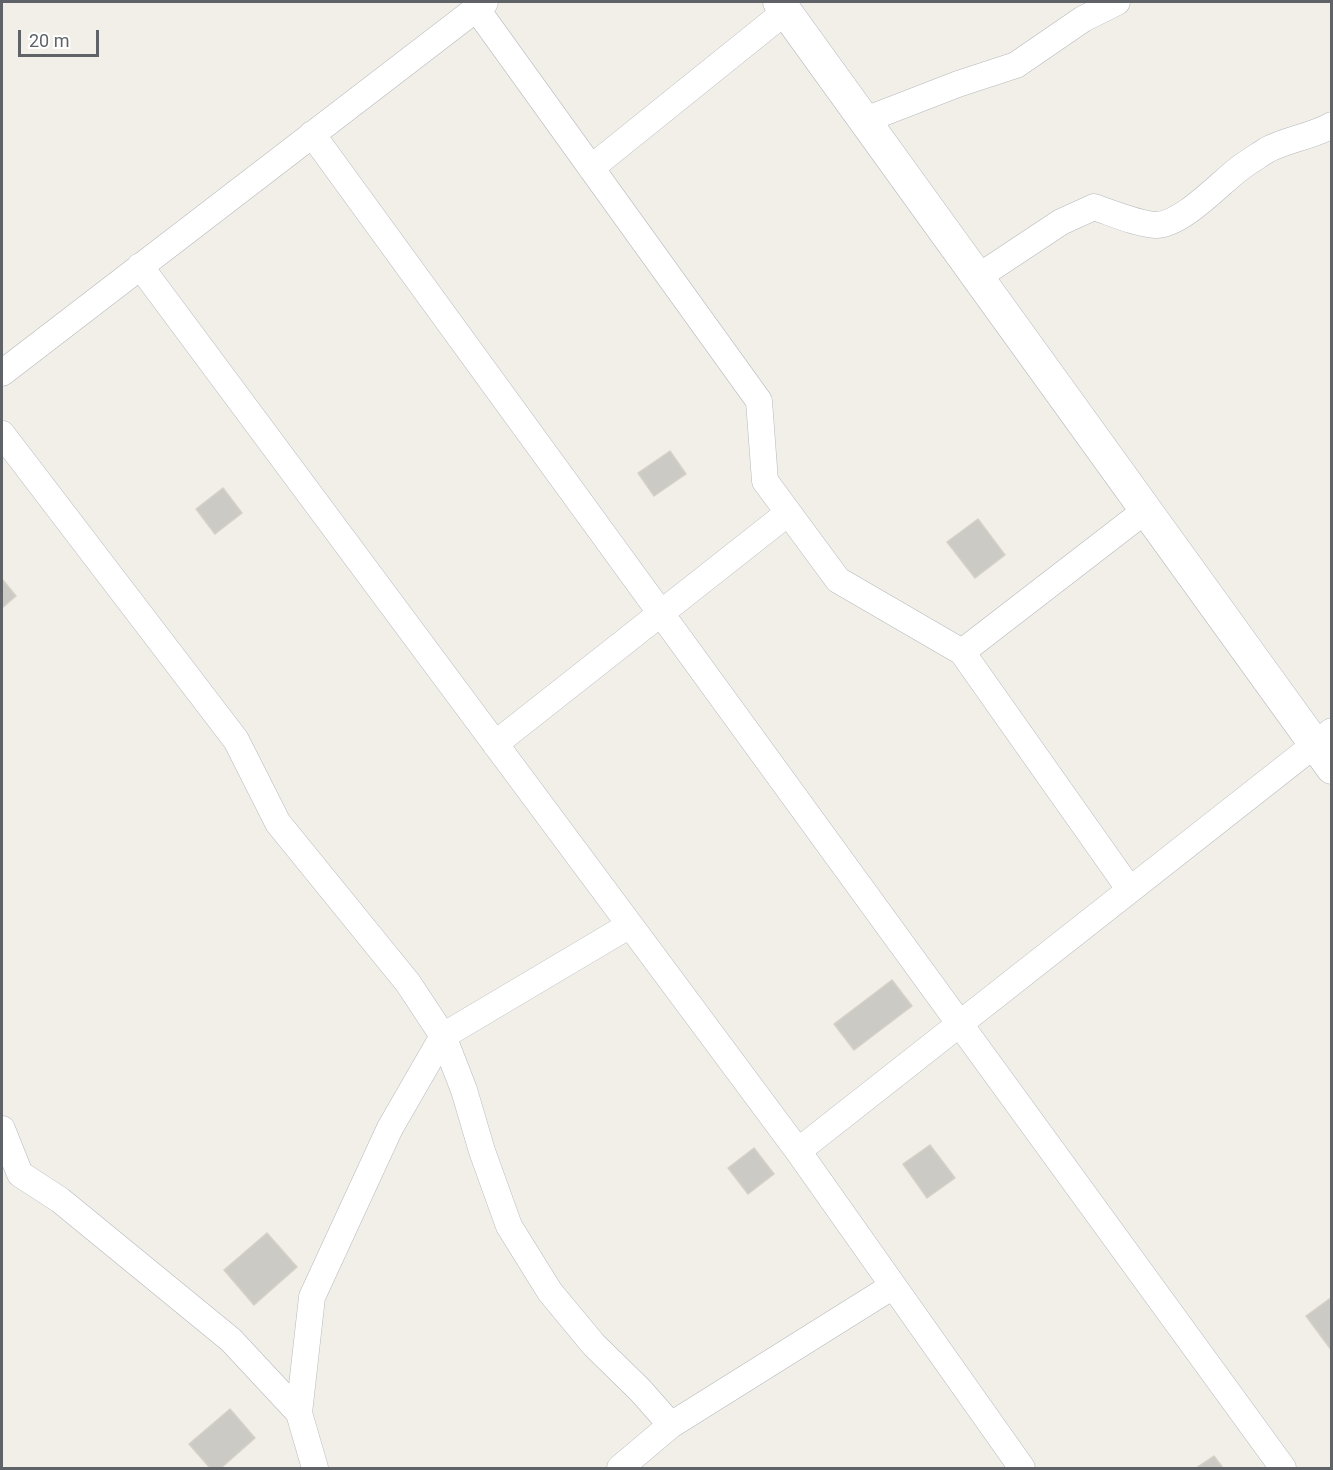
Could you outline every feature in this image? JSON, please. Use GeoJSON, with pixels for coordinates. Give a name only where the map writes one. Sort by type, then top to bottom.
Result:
{"type":"FeatureCollection","features":[{"type":"Feature","properties":{"kind":"street"},"geometry":{"type":"LineString","coordinates":[[865,120],[958,84],[1016,65],[1083,19],[1117,2]]}},
{"type":"Feature","properties":{"kind":"street"},"geometry":{"type":"LineString","coordinates":[[2,373],[480,5],[591,168],[759,401],[765,481],[788,513],[838,580],[962,652],[1130,890]]}},
{"type":"Feature","properties":{"kind":"street"},"geometry":{"type":"LineString","coordinates":[[591,168],[783,6],[1146,510],[1326,748],[1130,890],[798,1151]]}},
{"type":"Feature","properties":{"kind":"street"},"geometry":{"type":"LineString","coordinates":[[978,277],[1061,222],[1094,207],[1157,225],[1169,222],[1207,197],[1240,168],[1269,149],[1332,125]]}},
{"type":"Feature","properties":{"kind":"street"},"geometry":{"type":"LineString","coordinates":[[312,134],[1282,1468]]}},
{"type":"Feature","properties":{"kind":"street"},"geometry":{"type":"LineString","coordinates":[[140,266],[798,1151],[1022,1468]]}},
{"type":"Feature","properties":{"kind":"street"},"geometry":{"type":"LineString","coordinates":[[2,434],[236,740],[278,823],[408,983],[443,1036],[464,1090],[509,1226],[550,1292],[594,1344],[640,1390],[670,1425]]}},
{"type":"Feature","properties":{"kind":"street"},"geometry":{"type":"LineString","coordinates":[[962,652],[1146,510]]}},
{"type":"Feature","properties":{"kind":"street"},"geometry":{"type":"LineString","coordinates":[[495,744],[788,513]]}},
{"type":"Feature","properties":{"kind":"street"},"geometry":{"type":"LineString","coordinates":[[315,1468],[299,1413],[312,1297],[390,1128],[443,1036],[630,925]]}},
{"type":"Feature","properties":{"kind":"street"},"geometry":{"type":"LineString","coordinates":[[2,1129],[11,1177],[60,1200],[231,1340],[299,1413]]}},
{"type":"Feature","properties":{"kind":"street"},"geometry":{"type":"LineString","coordinates":[[620,1468],[670,1425],[893,1286]]}},
{"type":"Feature","properties":{"kind":"building"},"geometry":{"type":"Polygon","coordinates":[[[670,451],[686,474],[654,496],[638,473],[670,451]]]}},
{"type":"Feature","properties":{"kind":"building"},"geometry":{"type":"Polygon","coordinates":[[[223,488],[242,513],[215,534],[196,509],[223,488]]]}},
{"type":"Feature","properties":{"kind":"building"},"geometry":{"type":"Polygon","coordinates":[[[978,519],[1005,555],[975,578],[947,542],[978,519]]]}},
{"type":"Feature","properties":{"kind":"building"},"geometry":{"type":"Polygon","coordinates":[[[2,579],[16,596],[2,608],[2,579]]]}},
{"type":"Feature","properties":{"kind":"building"},"geometry":{"type":"Polygon","coordinates":[[[892,980],[912,1006],[854,1050],[834,1024],[892,980]]]}},
{"type":"Feature","properties":{"kind":"building"},"geometry":{"type":"Polygon","coordinates":[[[930,1145],[955,1178],[927,1198],[903,1164],[930,1145]]]}},
{"type":"Feature","properties":{"kind":"building"},"geometry":{"type":"Polygon","coordinates":[[[754,1148],[774,1174],[748,1194],[728,1168],[754,1148]]]}},
{"type":"Feature","properties":{"kind":"building"},"geometry":{"type":"Polygon","coordinates":[[[267,1233],[297,1267],[254,1305],[224,1270],[267,1233]]]}},
{"type":"Feature","properties":{"kind":"building"},"geometry":{"type":"Polygon","coordinates":[[[1332,1297],[1332,1351],[1306,1316],[1332,1297]]]}},
{"type":"Feature","properties":{"kind":"building"},"geometry":{"type":"Polygon","coordinates":[[[230,1409],[255,1438],[221,1468],[210,1468],[189,1444],[230,1409]]]}},
{"type":"Feature","properties":{"kind":"building"},"geometry":{"type":"Polygon","coordinates":[[[1214,1456],[1223,1468],[1196,1468],[1214,1456]]]}}]}
